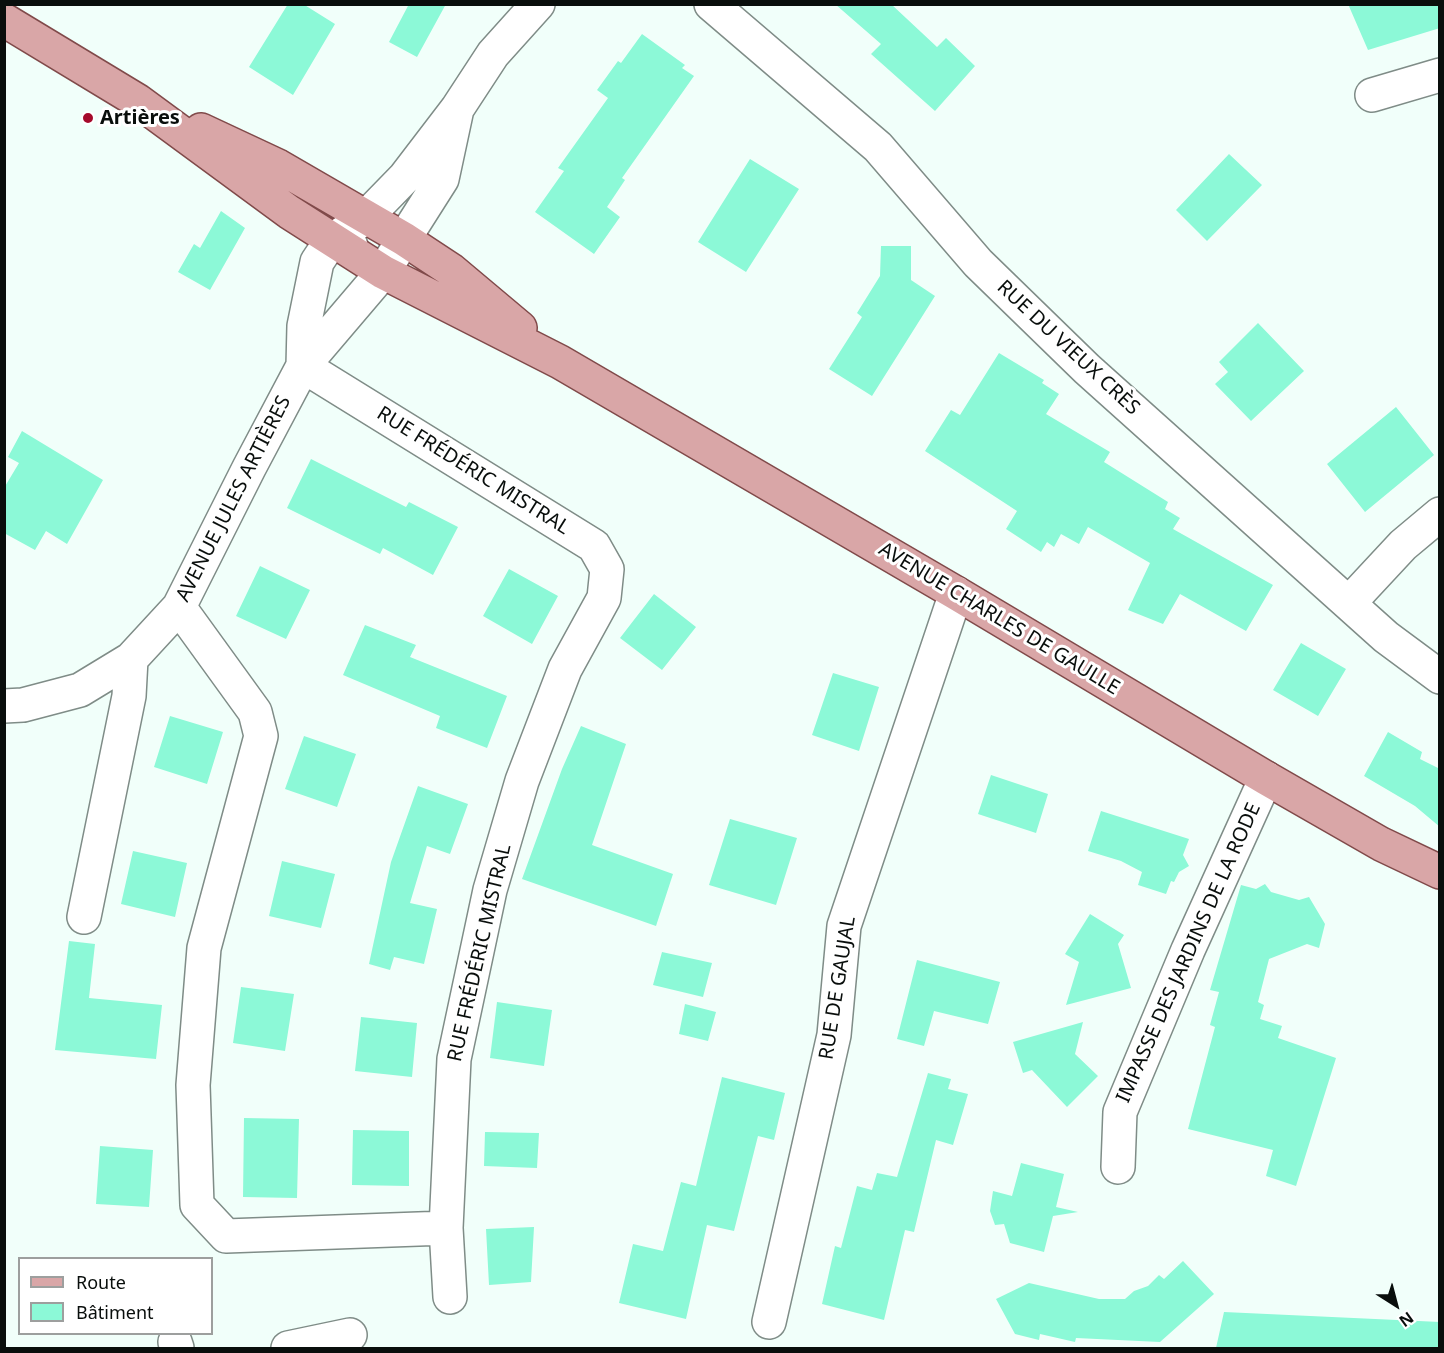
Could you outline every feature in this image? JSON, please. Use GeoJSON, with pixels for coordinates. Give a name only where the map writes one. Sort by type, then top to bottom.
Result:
{"type":"FeatureCollection","features":[{"type":"Feature","properties":{"kind":"main road","name":"AVENUE CHARLES DE GAULLE"},"geometry":{"type":"LineString","coordinates":[[4,20],[138,101],[289,213],[349,228]]}},
{"type":"Feature","properties":{"kind":"main road","name":"AVENUE CHARLES DE GAULLE"},"geometry":{"type":"LineString","coordinates":[[138,101],[278,166],[349,228],[560,362],[956,593],[1266,778],[1380,844],[1440,872]]}},
{"type":"Feature","properties":{"kind":"main road","name":"AVENUE CHARLES DE GAULLE"},"geometry":{"type":"LineString","coordinates":[[393,256],[451,270],[560,362]]}},
{"type":"Feature","properties":{"kind":"street","name":"AVENUE JULES ARTIÈRES"},"geometry":{"type":"LineString","coordinates":[[303,366],[304,326],[317,262],[349,228],[405,177],[457,109],[493,54],[538,4]]}},
{"type":"Feature","properties":{"kind":"street","name":"RUE DU VIEUX CRÈS"},"geometry":{"type":"LineString","coordinates":[[711,4],[878,147],[978,263],[1087,369],[1386,637],[1440,676]]}},
{"type":"Feature","properties":{"kind":"street"},"geometry":{"type":"LineString","coordinates":[[1372,95],[1440,75]]}},
{"type":"Feature","properties":{"kind":"street","name":"AVENUE JULES ARTIÈRES"},"geometry":{"type":"LineString","coordinates":[[4,706],[23,705],[80,690],[131,659],[179,607],[303,366],[393,256],[442,179],[457,109]]}},
{"type":"Feature","properties":{"kind":"street","name":"RUE FRÉDÉRIC MISTRAL"},"geometry":{"type":"LineString","coordinates":[[303,366],[594,546],[607,569],[604,598],[565,669],[522,781],[490,890],[454,1059],[446,1228],[450,1297]]}},
{"type":"Feature","properties":{"kind":"street"},"geometry":{"type":"LineString","coordinates":[[1349,603],[1403,545],[1440,513]]}},
{"type":"Feature","properties":{"kind":"street","name":"RUE DE GAUJAL"},"geometry":{"type":"LineString","coordinates":[[769,1322],[834,1035],[844,926],[956,593]]}},
{"type":"Feature","properties":{"kind":"street"},"geometry":{"type":"LineString","coordinates":[[179,607],[255,712],[261,736],[204,948],[193,1085],[197,1205],[226,1236],[446,1228]]}},
{"type":"Feature","properties":{"kind":"street"},"geometry":{"type":"LineString","coordinates":[[84,917],[129,696],[131,659]]}},
{"type":"Feature","properties":{"kind":"street","name":"IMPASSE DES JARDINS DE LA RODE"},"geometry":{"type":"LineString","coordinates":[[1118,1167],[1119,1112],[1188,950],[1266,778]]}},
{"type":"Feature","properties":{"kind":"street"},"geometry":{"type":"LineString","coordinates":[[288,1348],[350,1335]]}},
{"type":"Feature","properties":{"kind":"building"},"geometry":{"type":"Polygon","coordinates":[[[288,4],[303,4],[335,24],[293,95],[249,67],[288,4]]]}},
{"type":"Feature","properties":{"kind":"building"},"geometry":{"type":"Polygon","coordinates":[[[409,4],[446,4],[417,57],[389,42],[409,4]]]}},
{"type":"Feature","properties":{"kind":"building"},"geometry":{"type":"Polygon","coordinates":[[[835,4],[891,4],[937,47],[946,38],[975,66],[935,111],[871,54],[881,44],[835,4]]]}},
{"type":"Feature","properties":{"kind":"building"},"geometry":{"type":"Polygon","coordinates":[[[1348,4],[1440,4],[1440,28],[1368,50],[1348,4]]]}},
{"type":"Feature","properties":{"kind":"building"},"geometry":{"type":"Polygon","coordinates":[[[642,34],[685,65],[682,68],[694,76],[622,178],[625,180],[607,207],[620,217],[594,254],[535,212],[564,171],[558,168],[608,98],[597,90],[642,34]]]}},
{"type":"Feature","properties":{"kind":"building"},"geometry":{"type":"Polygon","coordinates":[[[1229,154],[1262,185],[1207,241],[1176,210],[1229,154]]]}},
{"type":"Feature","properties":{"kind":"building"},"geometry":{"type":"Polygon","coordinates":[[[750,159],[799,189],[746,272],[698,242],[750,159]]]}},
{"type":"Feature","properties":{"kind":"building"},"geometry":{"type":"Polygon","coordinates":[[[221,211],[245,228],[210,290],[178,272],[194,244],[200,248],[221,211]]]}},
{"type":"Feature","properties":{"kind":"building"},"geometry":{"type":"Polygon","coordinates":[[[881,246],[911,246],[911,280],[935,296],[872,396],[829,369],[862,317],[857,313],[880,276],[881,246]]]}},
{"type":"Feature","properties":{"kind":"building"},"geometry":{"type":"Polygon","coordinates":[[[1258,323],[1304,371],[1251,421],[1215,384],[1228,372],[1219,362],[1258,323]]]}},
{"type":"Feature","properties":{"kind":"building"},"geometry":{"type":"Polygon","coordinates":[[[999,353],[1044,380],[1042,383],[1059,394],[1046,414],[1110,452],[1104,462],[1168,502],[1165,509],[1180,518],[1173,529],[1273,585],[1246,631],[1180,594],[1163,624],[1128,610],[1150,563],[1088,527],[1079,544],[1061,534],[1054,547],[1047,542],[1041,552],[1006,529],[1017,511],[925,451],[951,410],[960,415],[999,353]]]}},
{"type":"Feature","properties":{"kind":"building"},"geometry":{"type":"Polygon","coordinates":[[[1396,407],[1434,455],[1365,512],[1327,464],[1396,407]]]}},
{"type":"Feature","properties":{"kind":"building"},"geometry":{"type":"Polygon","coordinates":[[[22,431],[103,480],[67,544],[46,531],[35,550],[4,533],[4,488],[19,463],[8,457],[22,431]]]}},
{"type":"Feature","properties":{"kind":"building"},"geometry":{"type":"Polygon","coordinates":[[[311,459],[406,507],[409,502],[458,527],[433,575],[383,548],[380,554],[287,508],[311,459]]]}},
{"type":"Feature","properties":{"kind":"building"},"geometry":{"type":"Polygon","coordinates":[[[260,566],[310,590],[286,639],[236,616],[260,566]]]}},
{"type":"Feature","properties":{"kind":"building"},"geometry":{"type":"Polygon","coordinates":[[[509,569],[558,596],[532,644],[483,616],[509,569]]]}},
{"type":"Feature","properties":{"kind":"building"},"geometry":{"type":"Polygon","coordinates":[[[654,594],[696,627],[662,670],[620,638],[654,594]]]}},
{"type":"Feature","properties":{"kind":"building"},"geometry":{"type":"Polygon","coordinates":[[[365,625],[416,645],[410,657],[507,696],[487,748],[436,728],[440,716],[343,675],[365,625]]]}},
{"type":"Feature","properties":{"kind":"building"},"geometry":{"type":"Polygon","coordinates":[[[1301,643],[1346,669],[1318,716],[1273,690],[1301,643]]]}},
{"type":"Feature","properties":{"kind":"building"},"geometry":{"type":"Polygon","coordinates":[[[833,673],[879,687],[859,751],[812,735],[833,673]]]}},
{"type":"Feature","properties":{"kind":"building"},"geometry":{"type":"Polygon","coordinates":[[[170,716],[223,732],[207,784],[154,767],[170,716]]]}},
{"type":"Feature","properties":{"kind":"building"},"geometry":{"type":"Polygon","coordinates":[[[581,726],[626,744],[592,845],[673,874],[656,926],[522,879],[562,769],[581,726]]]}},
{"type":"Feature","properties":{"kind":"building"},"geometry":{"type":"Polygon","coordinates":[[[1388,732],[1422,752],[1420,759],[1440,769],[1440,827],[1415,806],[1364,776],[1388,732]]]}},
{"type":"Feature","properties":{"kind":"building"},"geometry":{"type":"Polygon","coordinates":[[[304,736],[356,754],[337,807],[285,789],[304,736]]]}},
{"type":"Feature","properties":{"kind":"building"},"geometry":{"type":"Polygon","coordinates":[[[991,775],[1048,794],[1036,833],[978,814],[991,775]]]}},
{"type":"Feature","properties":{"kind":"building"},"geometry":{"type":"Polygon","coordinates":[[[418,786],[468,804],[450,854],[427,846],[410,903],[437,909],[424,964],[394,957],[390,970],[369,964],[391,862],[418,786]]]}},
{"type":"Feature","properties":{"kind":"building"},"geometry":{"type":"Polygon","coordinates":[[[1101,811],[1189,839],[1183,855],[1189,866],[1179,872],[1174,882],[1171,881],[1166,894],[1138,885],[1142,872],[1121,861],[1088,851],[1101,811]]]}},
{"type":"Feature","properties":{"kind":"building"},"geometry":{"type":"Polygon","coordinates":[[[730,819],[797,838],[776,905],[709,885],[730,819]]]}},
{"type":"Feature","properties":{"kind":"building"},"geometry":{"type":"Polygon","coordinates":[[[133,851],[187,863],[175,917],[121,904],[133,851]]]}},
{"type":"Feature","properties":{"kind":"building"},"geometry":{"type":"Polygon","coordinates":[[[282,861],[335,874],[321,928],[269,916],[282,861]]]}},
{"type":"Feature","properties":{"kind":"building"},"geometry":{"type":"Polygon","coordinates":[[[1265,884],[1271,892],[1299,900],[1309,897],[1325,924],[1319,948],[1307,944],[1269,959],[1258,1002],[1264,1005],[1260,1019],[1282,1026],[1278,1038],[1336,1058],[1296,1186],[1266,1176],[1273,1150],[1188,1129],[1215,1027],[1210,1025],[1219,992],[1210,990],[1241,885],[1256,889],[1265,884]]]}},
{"type":"Feature","properties":{"kind":"building"},"geometry":{"type":"Polygon","coordinates":[[[1090,914],[1124,935],[1118,944],[1131,988],[1066,1005],[1079,962],[1065,954],[1090,914]]]}},
{"type":"Feature","properties":{"kind":"building"},"geometry":{"type":"Polygon","coordinates":[[[69,941],[95,944],[89,998],[162,1005],[156,1059],[55,1050],[69,941]]]}},
{"type":"Feature","properties":{"kind":"building"},"geometry":{"type":"Polygon","coordinates":[[[662,952],[712,963],[703,997],[653,985],[662,952]]]}},
{"type":"Feature","properties":{"kind":"building"},"geometry":{"type":"Polygon","coordinates":[[[917,960],[1000,982],[988,1024],[934,1011],[924,1046],[897,1039],[917,960]]]}},
{"type":"Feature","properties":{"kind":"building"},"geometry":{"type":"Polygon","coordinates":[[[241,987],[294,994],[285,1051],[233,1043],[241,987]]]}},
{"type":"Feature","properties":{"kind":"building"},"geometry":{"type":"Polygon","coordinates":[[[497,1002],[552,1010],[544,1066],[490,1058],[497,1002]]]}},
{"type":"Feature","properties":{"kind":"building"},"geometry":{"type":"Polygon","coordinates":[[[685,1004],[716,1012],[708,1041],[679,1034],[685,1004]]]}},
{"type":"Feature","properties":{"kind":"building"},"geometry":{"type":"Polygon","coordinates":[[[361,1017],[417,1023],[412,1077],[355,1071],[361,1017]]]}},
{"type":"Feature","properties":{"kind":"building"},"geometry":{"type":"Polygon","coordinates":[[[1083,1022],[1075,1054],[1098,1076],[1067,1107],[1032,1070],[1023,1073],[1013,1042],[1083,1022]]]}},
{"type":"Feature","properties":{"kind":"building"},"geometry":{"type":"Polygon","coordinates":[[[928,1073],[951,1079],[948,1089],[968,1094],[953,1145],[936,1140],[914,1232],[905,1230],[884,1320],[822,1304],[835,1246],[841,1248],[857,1186],[872,1190],[877,1173],[897,1177],[928,1073]]]}},
{"type":"Feature","properties":{"kind":"building"},"geometry":{"type":"Polygon","coordinates":[[[722,1077],[785,1093],[774,1140],[758,1136],[734,1231],[707,1225],[686,1319],[619,1303],[633,1244],[663,1251],[681,1182],[696,1186],[722,1077]]]}},
{"type":"Feature","properties":{"kind":"building"},"geometry":{"type":"Polygon","coordinates":[[[244,1118],[299,1119],[297,1198],[243,1197],[244,1118]]]}},
{"type":"Feature","properties":{"kind":"building"},"geometry":{"type":"Polygon","coordinates":[[[353,1130],[409,1131],[409,1186],[352,1185],[353,1130]]]}},
{"type":"Feature","properties":{"kind":"building"},"geometry":{"type":"Polygon","coordinates":[[[485,1132],[539,1133],[537,1168],[484,1166],[485,1132]]]}},
{"type":"Feature","properties":{"kind":"building"},"geometry":{"type":"Polygon","coordinates":[[[100,1146],[153,1150],[149,1207],[96,1204],[100,1146]]]}},
{"type":"Feature","properties":{"kind":"building"},"geometry":{"type":"Polygon","coordinates":[[[1021,1163],[1064,1174],[1056,1207],[1078,1212],[1053,1216],[1044,1252],[1010,1243],[1004,1224],[995,1225],[990,1211],[993,1191],[1012,1196],[1021,1163]]]}},
{"type":"Feature","properties":{"kind":"building"},"geometry":{"type":"Polygon","coordinates":[[[534,1227],[531,1282],[489,1285],[486,1229],[534,1227]]]}},
{"type":"Feature","properties":{"kind":"building"},"geometry":{"type":"Polygon","coordinates":[[[1183,1261],[1214,1294],[1160,1342],[1076,1338],[1075,1342],[1040,1334],[1039,1340],[1015,1334],[996,1299],[1029,1283],[1099,1299],[1125,1299],[1134,1291],[1148,1286],[1159,1275],[1164,1279],[1183,1261]]]}},
{"type":"Feature","properties":{"kind":"building"},"geometry":{"type":"Polygon","coordinates":[[[1224,1312],[1440,1322],[1440,1348],[1216,1348],[1224,1312]]]}},
{"type":"Feature","properties":{"kind":"place","name":"Artières"},"geometry":{"type":"Point","coordinates":[88,118]}}]}
